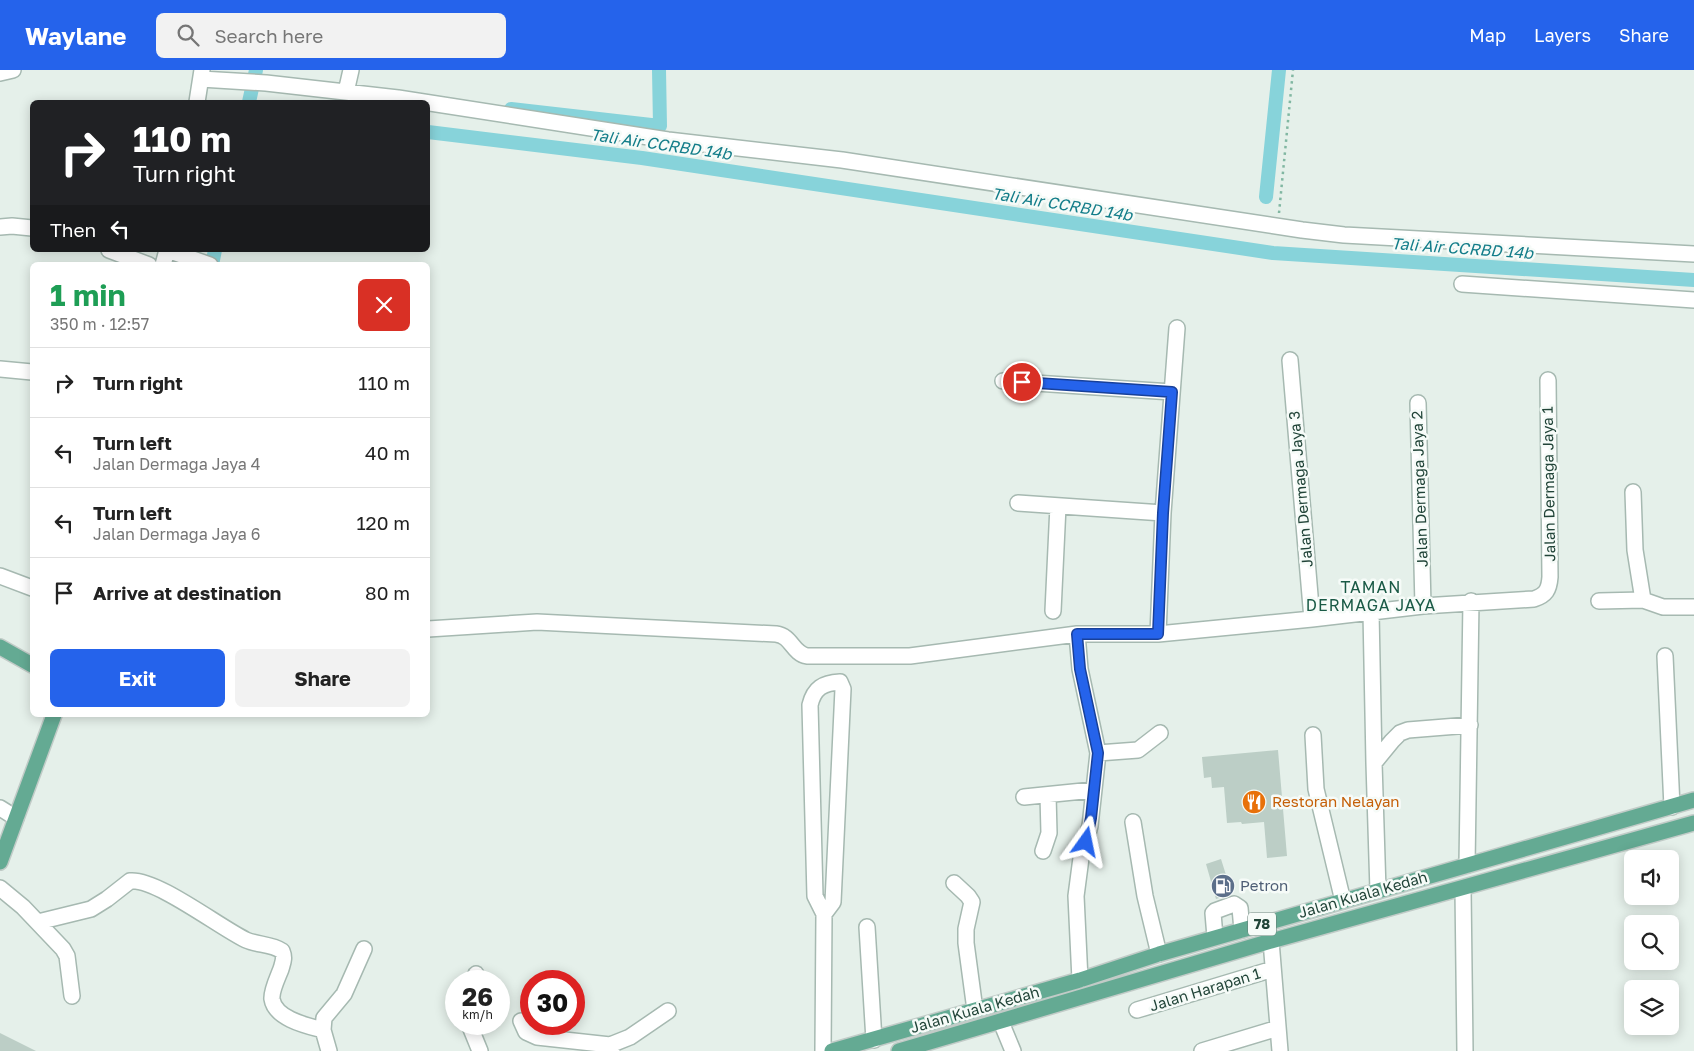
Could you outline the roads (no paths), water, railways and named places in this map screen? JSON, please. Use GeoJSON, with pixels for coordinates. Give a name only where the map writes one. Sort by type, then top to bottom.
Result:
{"type":"FeatureCollection","features":[{"type":"Feature","properties":{"kind":"main road"},"geometry":{"type":"LineString","coordinates":[[0,647],[30,664]]}},
{"type":"Feature","properties":{"kind":"main road"},"geometry":{"type":"LineString","coordinates":[[0,862],[53,717]]}},
{"type":"Feature","properties":{"kind":"main road","name":"Jalan Kuala Kedah"},"geometry":{"type":"LineString","coordinates":[[832,1051],[1080,980],[1216,937],[1694,800]]}},
{"type":"Feature","properties":{"kind":"main road","name":"Jalan Kuala Kedah"},"geometry":{"type":"LineString","coordinates":[[907,1050],[1271,941],[1694,823]]}},
{"type":"Feature","properties":{"kind":"main road"},"geometry":{"type":"LineString","coordinates":[[1159,954],[1167,966],[1179,968]]}},
{"type":"Feature","properties":{"kind":"street"},"geometry":{"type":"LineString","coordinates":[[0,73],[13,70]]}},
{"type":"Feature","properties":{"kind":"street"},"geometry":{"type":"LineString","coordinates":[[346,92],[351,70]]}},
{"type":"Feature","properties":{"kind":"street"},"geometry":{"type":"LineString","coordinates":[[197,100],[202,75],[233,81],[266,83],[327,97],[346,92],[411,100]]}},
{"type":"Feature","properties":{"kind":"street"},"geometry":{"type":"LineString","coordinates":[[430,103],[668,140],[842,160],[1344,235],[1694,254]]}},
{"type":"Feature","properties":{"kind":"street"},"geometry":{"type":"LineString","coordinates":[[0,227],[30,228]]}},
{"type":"Feature","properties":{"kind":"street"},"geometry":{"type":"LineString","coordinates":[[114,252],[142,262]]}},
{"type":"Feature","properties":{"kind":"street"},"geometry":{"type":"LineString","coordinates":[[173,252],[202,262]]}},
{"type":"Feature","properties":{"kind":"street"},"geometry":{"type":"LineString","coordinates":[[1462,284],[1694,300]]}},
{"type":"Feature","properties":{"kind":"street"},"geometry":{"type":"LineString","coordinates":[[1158,634],[1163,513],[1177,328]]}},
{"type":"Feature","properties":{"kind":"street","name":"Jalan Dermaga Jaya 3"},"geometry":{"type":"LineString","coordinates":[[1290,360],[1312,619]]}},
{"type":"Feature","properties":{"kind":"street"},"geometry":{"type":"LineString","coordinates":[[0,369],[30,372]]}},
{"type":"Feature","properties":{"kind":"street","name":"Jalan Dermaga Jaya 1"},"geometry":{"type":"LineString","coordinates":[[1472,602],[1534,599],[1544,595],[1549,588],[1548,380]]}},
{"type":"Feature","properties":{"kind":"street"},"geometry":{"type":"LineString","coordinates":[[1003,381],[1172,392]]}},
{"type":"Feature","properties":{"kind":"street","name":"Jalan Dermaga Jaya 2"},"geometry":{"type":"LineString","coordinates":[[1418,403],[1423,606]]}},
{"type":"Feature","properties":{"kind":"street"},"geometry":{"type":"LineString","coordinates":[[1633,492],[1635,550],[1643,600]]}},
{"type":"Feature","properties":{"kind":"street"},"geometry":{"type":"LineString","coordinates":[[1018,503],[1163,513]]}},
{"type":"Feature","properties":{"kind":"street"},"geometry":{"type":"LineString","coordinates":[[1053,611],[1058,506]]}},
{"type":"Feature","properties":{"kind":"street"},"geometry":{"type":"LineString","coordinates":[[0,576],[30,587]]}},
{"type":"Feature","properties":{"kind":"street"},"geometry":{"type":"LineString","coordinates":[[1599,601],[1643,600],[1663,607],[1694,607]]}},
{"type":"Feature","properties":{"kind":"street"},"geometry":{"type":"LineString","coordinates":[[430,629],[537,622],[776,634],[788,639],[801,655],[910,656],[1077,634],[1158,634],[1472,602],[1468,865]]}},
{"type":"Feature","properties":{"kind":"street"},"geometry":{"type":"LineString","coordinates":[[1372,612],[1378,891]]}},
{"type":"Feature","properties":{"kind":"street"},"geometry":{"type":"LineString","coordinates":[[1077,634],[1080,669],[1098,753],[1090,826],[1081,858],[1076,896],[1080,980]]}},
{"type":"Feature","properties":{"kind":"street"},"geometry":{"type":"LineString","coordinates":[[1665,656],[1672,807]]}},
{"type":"Feature","properties":{"kind":"street"},"geometry":{"type":"LineString","coordinates":[[823,1051],[824,914],[815,896],[810,705],[817,688],[830,683],[840,682],[843,689],[833,902],[824,914]]}},
{"type":"Feature","properties":{"kind":"street"},"geometry":{"type":"LineString","coordinates":[[1374,763],[1392,741],[1408,730],[1470,725]]}},
{"type":"Feature","properties":{"kind":"street"},"geometry":{"type":"LineString","coordinates":[[1098,753],[1138,750],[1160,733]]}},
{"type":"Feature","properties":{"kind":"street"},"geometry":{"type":"LineString","coordinates":[[1313,735],[1316,789],[1343,901]]}},
{"type":"Feature","properties":{"kind":"street"},"geometry":{"type":"LineString","coordinates":[[1024,797],[1093,790]]}},
{"type":"Feature","properties":{"kind":"street"},"geometry":{"type":"LineString","coordinates":[[1043,851],[1049,833],[1048,795]]}},
{"type":"Feature","properties":{"kind":"street"},"geometry":{"type":"LineString","coordinates":[[0,808],[16,818]]}},
{"type":"Feature","properties":{"kind":"street"},"geometry":{"type":"LineString","coordinates":[[1133,822],[1145,896],[1159,954]]}},
{"type":"Feature","properties":{"kind":"street"},"geometry":{"type":"LineString","coordinates":[[38,922],[91,909],[108,899],[130,881],[143,881],[203,913],[246,940],[282,951],[284,959],[272,998],[275,1006],[283,1014],[294,1020],[323,1030]]}},
{"type":"Feature","properties":{"kind":"street"},"geometry":{"type":"LineString","coordinates":[[954,884],[972,902],[966,929],[966,943],[975,1010]]}},
{"type":"Feature","properties":{"kind":"street"},"geometry":{"type":"LineString","coordinates":[[0,888],[38,922],[63,949],[67,956],[72,996]]}},
{"type":"Feature","properties":{"kind":"street"},"geometry":{"type":"LineString","coordinates":[[1463,888],[1465,1051]]}},
{"type":"Feature","properties":{"kind":"street"},"geometry":{"type":"LineString","coordinates":[[1216,937],[1213,913],[1234,904],[1240,908],[1242,930]]}},
{"type":"Feature","properties":{"kind":"street"},"geometry":{"type":"LineString","coordinates":[[867,927],[874,1040]]}},
{"type":"Feature","properties":{"kind":"street"},"geometry":{"type":"LineString","coordinates":[[1271,941],[1280,1051]]}},
{"type":"Feature","properties":{"kind":"street"},"geometry":{"type":"LineString","coordinates":[[329,1051],[323,1023],[327,1012],[340,1000],[364,949]]}},
{"type":"Feature","properties":{"kind":"street","name":"Jalan Harapan 1"},"geometry":{"type":"LineString","coordinates":[[1137,1010],[1273,969]]}},
{"type":"Feature","properties":{"kind":"street"},"geometry":{"type":"LineString","coordinates":[[533,1035],[611,1048],[668,1011]]}},
{"type":"Feature","properties":{"kind":"street"},"geometry":{"type":"LineString","coordinates":[[1001,1022],[1013,1051]]}},
{"type":"Feature","properties":{"kind":"street"},"geometry":{"type":"LineString","coordinates":[[1202,1051],[1278,1028]]}},
{"type":"Feature","properties":{"kind":"street"},"geometry":{"type":"LineString","coordinates":[[473,1035],[480,1051]]}},
{"type":"Feature","properties":{"kind":"waterway"},"geometry":{"type":"LineString","coordinates":[[249,100],[256,70]]}},
{"type":"Feature","properties":{"kind":"waterway"},"geometry":{"type":"LineString","coordinates":[[511,109],[660,126],[659,70]]}},
{"type":"Feature","properties":{"kind":"waterway"},"geometry":{"type":"LineString","coordinates":[[1266,197],[1279,70]]}},
{"type":"Feature","properties":{"kind":"waterway","name":"Tali Air CCRBD 14b"},"geometry":{"type":"LineString","coordinates":[[430,132],[642,158],[1273,253],[1694,280]]}},
{"type":"Feature","properties":{"kind":"waterway"},"geometry":{"type":"LineString","coordinates":[[213,262],[215,252]]}},
{"type":"Feature","properties":{"kind":"place","name":"Restoran Nelayan"},"geometry":{"type":"Point","coordinates":[1254,802]}},
{"type":"Feature","properties":{"kind":"place","name":"Petron"},"geometry":{"type":"Point","coordinates":[1223,886]}},
{"type":"Feature","properties":{"kind":"district","name":"TAMAN DERMAGA JAYA"},"geometry":{"type":"Point","coordinates":[1371,596]}}]}
